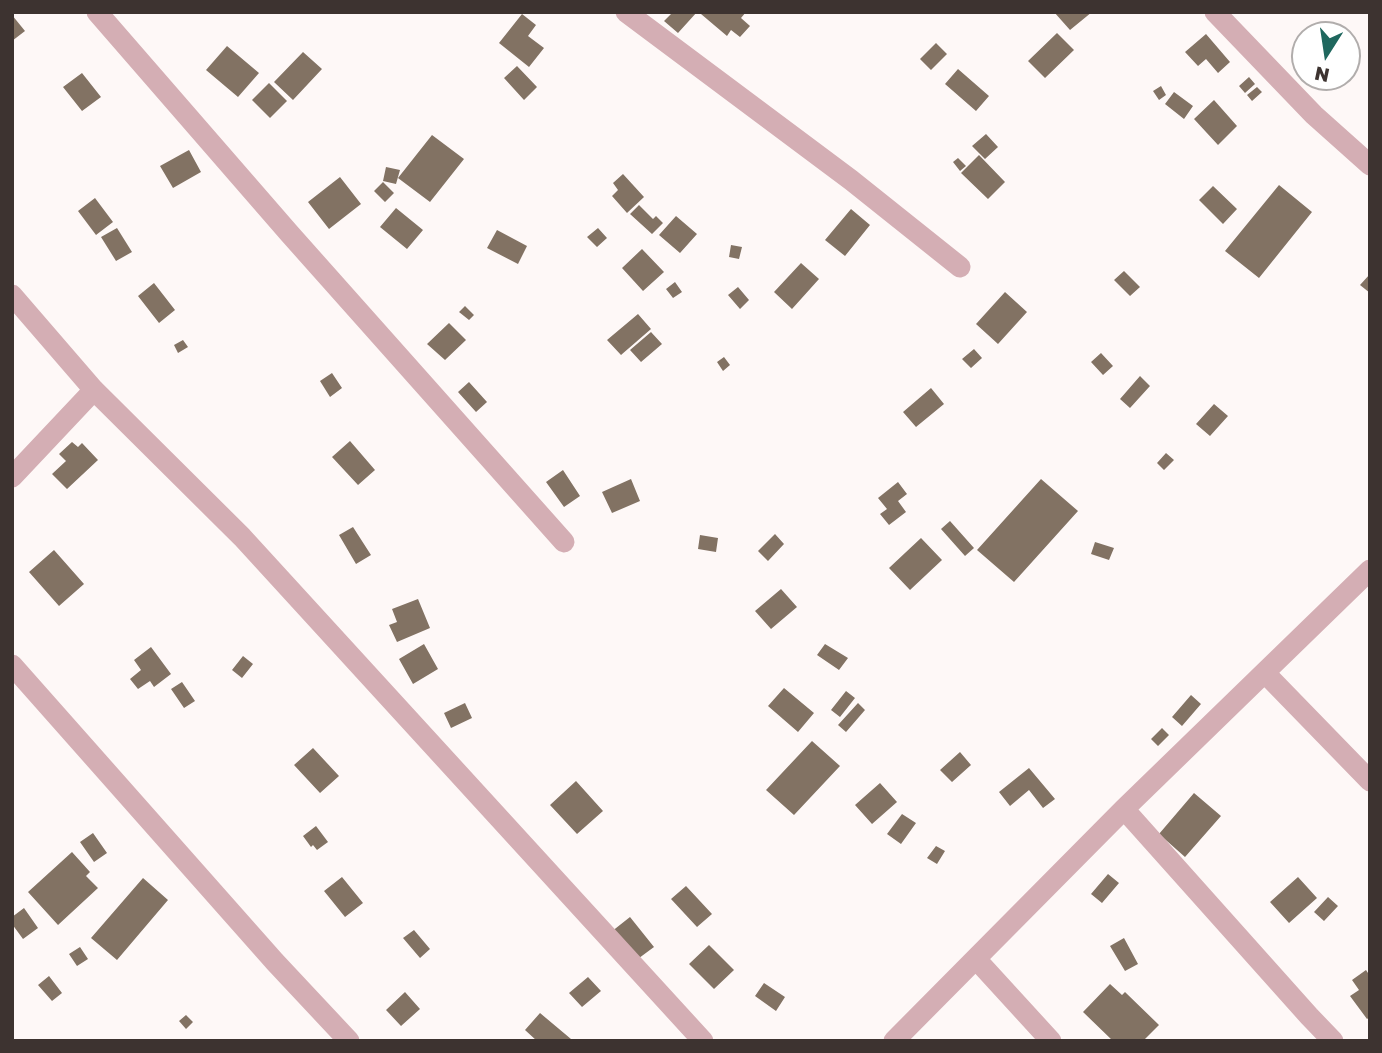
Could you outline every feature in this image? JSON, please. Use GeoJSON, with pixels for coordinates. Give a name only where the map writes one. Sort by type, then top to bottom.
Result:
{"type":"FeatureCollection","features":[{"type":"Feature","properties":{"kind":"street"},"geometry":{"type":"LineString","coordinates":[[97,12],[298,244],[564,542]]}},
{"type":"Feature","properties":{"kind":"street"},"geometry":{"type":"LineString","coordinates":[[626,12],[851,180],[960,267]]}},
{"type":"Feature","properties":{"kind":"street"},"geometry":{"type":"LineString","coordinates":[[1223,15],[1314,115],[1370,165]]}},
{"type":"Feature","properties":{"kind":"street"},"geometry":{"type":"LineString","coordinates":[[12,295],[94,390],[242,537],[703,1041]]}},
{"type":"Feature","properties":{"kind":"street"},"geometry":{"type":"LineString","coordinates":[[12,477],[94,390]]}},
{"type":"Feature","properties":{"kind":"street"},"geometry":{"type":"LineString","coordinates":[[894,1041],[1124,810],[1370,570]]}},
{"type":"Feature","properties":{"kind":"street"},"geometry":{"type":"LineString","coordinates":[[12,665],[275,962],[349,1041]]}},
{"type":"Feature","properties":{"kind":"street"},"geometry":{"type":"LineString","coordinates":[[1265,673],[1370,780]]}},
{"type":"Feature","properties":{"kind":"street"},"geometry":{"type":"LineString","coordinates":[[1124,810],[1333,1041]]}},
{"type":"Feature","properties":{"kind":"street"},"geometry":{"type":"LineString","coordinates":[[976,959],[1051,1041]]}},
{"type":"Feature","properties":{"kind":"building"},"geometry":{"type":"Polygon","coordinates":[[[673,12],[697,12],[678,33],[664,21],[673,12]]]}},
{"type":"Feature","properties":{"kind":"building"},"geometry":{"type":"Polygon","coordinates":[[[746,12],[741,18],[750,26],[740,37],[731,30],[727,36],[701,14],[746,12]]]}},
{"type":"Feature","properties":{"kind":"building"},"geometry":{"type":"Polygon","coordinates":[[[1054,12],[1092,12],[1070,30],[1054,12]]]}},
{"type":"Feature","properties":{"kind":"building"},"geometry":{"type":"Polygon","coordinates":[[[522,14],[536,25],[528,36],[544,48],[529,67],[499,43],[522,14]]]}},
{"type":"Feature","properties":{"kind":"building"},"geometry":{"type":"Polygon","coordinates":[[[12,15],[25,31],[12,41],[12,15]]]}},
{"type":"Feature","properties":{"kind":"building"},"geometry":{"type":"Polygon","coordinates":[[[1057,33],[1074,50],[1045,78],[1028,61],[1057,33]]]}},
{"type":"Feature","properties":{"kind":"building"},"geometry":{"type":"Polygon","coordinates":[[[1206,34],[1230,62],[1218,73],[1206,59],[1198,66],[1185,52],[1206,34]]]}},
{"type":"Feature","properties":{"kind":"building"},"geometry":{"type":"Polygon","coordinates":[[[936,43],[947,54],[931,70],[920,59],[936,43]]]}},
{"type":"Feature","properties":{"kind":"building"},"geometry":{"type":"Polygon","coordinates":[[[227,46],[259,73],[238,97],[206,70],[227,46]]]}},
{"type":"Feature","properties":{"kind":"building"},"geometry":{"type":"Polygon","coordinates":[[[303,52],[322,69],[293,100],[274,82],[303,52]]]}},
{"type":"Feature","properties":{"kind":"building"},"geometry":{"type":"Polygon","coordinates":[[[517,66],[537,87],[524,100],[504,78],[517,66]]]}},
{"type":"Feature","properties":{"kind":"building"},"geometry":{"type":"Polygon","coordinates":[[[958,69],[989,96],[976,111],[945,84],[958,69]]]}},
{"type":"Feature","properties":{"kind":"building"},"geometry":{"type":"Polygon","coordinates":[[[82,73],[101,97],[82,111],[63,87],[82,73]]]}},
{"type":"Feature","properties":{"kind":"building"},"geometry":{"type":"Polygon","coordinates":[[[1249,77],[1255,84],[1245,93],[1239,86],[1249,77]]]}},
{"type":"Feature","properties":{"kind":"building"},"geometry":{"type":"Polygon","coordinates":[[[269,83],[287,101],[270,118],[252,100],[269,83]]]}},
{"type":"Feature","properties":{"kind":"building"},"geometry":{"type":"Polygon","coordinates":[[[1161,86],[1166,95],[1159,100],[1153,91],[1161,86]]]}},
{"type":"Feature","properties":{"kind":"building"},"geometry":{"type":"Polygon","coordinates":[[[1257,87],[1262,92],[1252,101],[1247,95],[1257,87]]]}},
{"type":"Feature","properties":{"kind":"building"},"geometry":{"type":"Polygon","coordinates":[[[1174,92],[1193,106],[1184,119],[1165,104],[1174,92]]]}},
{"type":"Feature","properties":{"kind":"building"},"geometry":{"type":"Polygon","coordinates":[[[1214,100],[1237,126],[1218,145],[1194,119],[1214,100]]]}},
{"type":"Feature","properties":{"kind":"building"},"geometry":{"type":"Polygon","coordinates":[[[986,134],[998,147],[985,159],[972,146],[986,134]]]}},
{"type":"Feature","properties":{"kind":"building"},"geometry":{"type":"Polygon","coordinates":[[[432,135],[464,159],[430,202],[398,178],[432,135]]]}},
{"type":"Feature","properties":{"kind":"building"},"geometry":{"type":"Polygon","coordinates":[[[189,150],[201,172],[173,188],[160,166],[189,150]]]}},
{"type":"Feature","properties":{"kind":"building"},"geometry":{"type":"Polygon","coordinates":[[[979,155],[1005,182],[988,199],[961,173],[979,155]]]}},
{"type":"Feature","properties":{"kind":"building"},"geometry":{"type":"Polygon","coordinates":[[[958,158],[966,166],[960,171],[953,162],[958,158]]]}},
{"type":"Feature","properties":{"kind":"building"},"geometry":{"type":"Polygon","coordinates":[[[386,167],[400,170],[396,184],[383,181],[386,167]]]}},
{"type":"Feature","properties":{"kind":"building"},"geometry":{"type":"Polygon","coordinates":[[[623,174],[644,197],[627,213],[612,196],[618,190],[613,183],[623,174]]]}},
{"type":"Feature","properties":{"kind":"building"},"geometry":{"type":"Polygon","coordinates":[[[340,177],[361,204],[329,229],[308,202],[340,177]]]}},
{"type":"Feature","properties":{"kind":"building"},"geometry":{"type":"Polygon","coordinates":[[[383,182],[394,193],[385,202],[374,191],[383,182]]]}},
{"type":"Feature","properties":{"kind":"building"},"geometry":{"type":"Polygon","coordinates":[[[1279,185],[1312,212],[1259,278],[1225,251],[1279,185]]]}},
{"type":"Feature","properties":{"kind":"building"},"geometry":{"type":"Polygon","coordinates":[[[1213,186],[1237,209],[1223,224],[1199,200],[1213,186]]]}},
{"type":"Feature","properties":{"kind":"building"},"geometry":{"type":"Polygon","coordinates":[[[95,198],[113,222],[96,235],[78,211],[95,198]]]}},
{"type":"Feature","properties":{"kind":"building"},"geometry":{"type":"Polygon","coordinates":[[[639,205],[653,219],[656,216],[663,223],[652,234],[630,214],[639,205]]]}},
{"type":"Feature","properties":{"kind":"building"},"geometry":{"type":"Polygon","coordinates":[[[396,208],[423,230],[407,249],[380,227],[396,208]]]}},
{"type":"Feature","properties":{"kind":"building"},"geometry":{"type":"Polygon","coordinates":[[[851,209],[870,225],[845,256],[825,240],[851,209]]]}},
{"type":"Feature","properties":{"kind":"building"},"geometry":{"type":"Polygon","coordinates":[[[676,216],[697,234],[680,253],[659,235],[676,216]]]}},
{"type":"Feature","properties":{"kind":"building"},"geometry":{"type":"Polygon","coordinates":[[[117,228],[132,252],[116,261],[101,237],[117,228]]]}},
{"type":"Feature","properties":{"kind":"building"},"geometry":{"type":"Polygon","coordinates":[[[598,228],[607,238],[597,247],[587,237],[598,228]]]}},
{"type":"Feature","properties":{"kind":"building"},"geometry":{"type":"Polygon","coordinates":[[[497,230],[527,246],[518,264],[487,248],[497,230]]]}},
{"type":"Feature","properties":{"kind":"building"},"geometry":{"type":"Polygon","coordinates":[[[731,245],[742,247],[739,259],[729,257],[731,245]]]}},
{"type":"Feature","properties":{"kind":"building"},"geometry":{"type":"Polygon","coordinates":[[[642,249],[664,272],[643,291],[622,268],[642,249]]]}},
{"type":"Feature","properties":{"kind":"building"},"geometry":{"type":"Polygon","coordinates":[[[801,263],[819,279],[792,309],[774,292],[801,263]]]}},
{"type":"Feature","properties":{"kind":"building"},"geometry":{"type":"Polygon","coordinates":[[[1124,271],[1140,287],[1130,296],[1114,280],[1124,271]]]}},
{"type":"Feature","properties":{"kind":"building"},"geometry":{"type":"Polygon","coordinates":[[[1370,274],[1370,293],[1360,285],[1370,274]]]}},
{"type":"Feature","properties":{"kind":"building"},"geometry":{"type":"Polygon","coordinates":[[[675,282],[682,292],[673,298],[666,289],[675,282]]]}},
{"type":"Feature","properties":{"kind":"building"},"geometry":{"type":"Polygon","coordinates":[[[154,283],[175,310],[159,323],[138,296],[154,283]]]}},
{"type":"Feature","properties":{"kind":"building"},"geometry":{"type":"Polygon","coordinates":[[[738,287],[749,300],[740,309],[728,295],[738,287]]]}},
{"type":"Feature","properties":{"kind":"building"},"geometry":{"type":"Polygon","coordinates":[[[1005,292],[1027,312],[998,344],[976,324],[1005,292]]]}},
{"type":"Feature","properties":{"kind":"building"},"geometry":{"type":"Polygon","coordinates":[[[465,306],[474,315],[469,320],[459,312],[465,306]]]}},
{"type":"Feature","properties":{"kind":"building"},"geometry":{"type":"Polygon","coordinates":[[[638,314],[651,329],[621,355],[607,340],[638,314]]]}},
{"type":"Feature","properties":{"kind":"building"},"geometry":{"type":"Polygon","coordinates":[[[449,323],[466,340],[445,360],[427,344],[449,323]]]}},
{"type":"Feature","properties":{"kind":"building"},"geometry":{"type":"Polygon","coordinates":[[[651,332],[662,344],[641,362],[630,350],[651,332]]]}},
{"type":"Feature","properties":{"kind":"building"},"geometry":{"type":"Polygon","coordinates":[[[183,340],[188,347],[178,353],[174,345],[183,340]]]}},
{"type":"Feature","properties":{"kind":"building"},"geometry":{"type":"Polygon","coordinates":[[[974,349],[982,358],[971,368],[962,359],[974,349]]]}},
{"type":"Feature","properties":{"kind":"building"},"geometry":{"type":"Polygon","coordinates":[[[1101,353],[1113,366],[1103,375],[1091,362],[1101,353]]]}},
{"type":"Feature","properties":{"kind":"building"},"geometry":{"type":"Polygon","coordinates":[[[724,357],[730,365],[723,371],[717,362],[724,357]]]}},
{"type":"Feature","properties":{"kind":"building"},"geometry":{"type":"Polygon","coordinates":[[[332,373],[342,388],[330,397],[320,381],[332,373]]]}},
{"type":"Feature","properties":{"kind":"building"},"geometry":{"type":"Polygon","coordinates":[[[1140,376],[1150,386],[1130,408],[1120,399],[1140,376]]]}},
{"type":"Feature","properties":{"kind":"building"},"geometry":{"type":"Polygon","coordinates":[[[469,382],[487,402],[476,412],[458,392],[469,382]]]}},
{"type":"Feature","properties":{"kind":"building"},"geometry":{"type":"Polygon","coordinates":[[[931,388],[944,404],[916,427],[903,412],[931,388]]]}},
{"type":"Feature","properties":{"kind":"building"},"geometry":{"type":"Polygon","coordinates":[[[1214,404],[1228,416],[1210,436],[1196,424],[1214,404]]]}},
{"type":"Feature","properties":{"kind":"building"},"geometry":{"type":"Polygon","coordinates":[[[350,441],[375,470],[358,485],[332,457],[350,441]]]}},
{"type":"Feature","properties":{"kind":"building"},"geometry":{"type":"Polygon","coordinates":[[[72,442],[78,447],[82,443],[98,460],[67,489],[52,474],[66,461],[59,454],[72,442]]]}},
{"type":"Feature","properties":{"kind":"building"},"geometry":{"type":"Polygon","coordinates":[[[1166,453],[1174,460],[1164,470],[1157,463],[1166,453]]]}},
{"type":"Feature","properties":{"kind":"building"},"geometry":{"type":"Polygon","coordinates":[[[563,470],[580,496],[564,507],[546,482],[563,470]]]}},
{"type":"Feature","properties":{"kind":"building"},"geometry":{"type":"Polygon","coordinates":[[[631,479],[640,501],[612,513],[602,492],[631,479]]]}},
{"type":"Feature","properties":{"kind":"building"},"geometry":{"type":"Polygon","coordinates":[[[1041,479],[1078,511],[1014,582],[977,550],[1041,479]]]}},
{"type":"Feature","properties":{"kind":"building"},"geometry":{"type":"Polygon","coordinates":[[[898,482],[907,494],[898,501],[906,512],[889,525],[880,514],[887,509],[878,498],[898,482]]]}},
{"type":"Feature","properties":{"kind":"building"},"geometry":{"type":"Polygon","coordinates":[[[950,521],[974,548],[965,556],[941,529],[950,521]]]}},
{"type":"Feature","properties":{"kind":"building"},"geometry":{"type":"Polygon","coordinates":[[[353,527],[371,555],[356,564],[339,535],[353,527]]]}},
{"type":"Feature","properties":{"kind":"building"},"geometry":{"type":"Polygon","coordinates":[[[775,534],[784,544],[768,561],[758,551],[775,534]]]}},
{"type":"Feature","properties":{"kind":"building"},"geometry":{"type":"Polygon","coordinates":[[[700,535],[718,538],[716,552],[698,549],[700,535]]]}},
{"type":"Feature","properties":{"kind":"building"},"geometry":{"type":"Polygon","coordinates":[[[921,538],[942,560],[910,590],[889,568],[921,538]]]}},
{"type":"Feature","properties":{"kind":"building"},"geometry":{"type":"Polygon","coordinates":[[[1095,542],[1114,548],[1109,560],[1091,554],[1095,542]]]}},
{"type":"Feature","properties":{"kind":"building"},"geometry":{"type":"Polygon","coordinates":[[[54,550],[84,584],[59,606],[29,572],[54,550]]]}},
{"type":"Feature","properties":{"kind":"building"},"geometry":{"type":"Polygon","coordinates":[[[781,589],[797,607],[771,629],[755,611],[781,589]]]}},
{"type":"Feature","properties":{"kind":"building"},"geometry":{"type":"Polygon","coordinates":[[[418,599],[430,628],[397,642],[389,625],[397,622],[392,609],[418,599]]]}},
{"type":"Feature","properties":{"kind":"building"},"geometry":{"type":"Polygon","coordinates":[[[424,644],[438,669],[413,684],[399,659],[424,644]]]}},
{"type":"Feature","properties":{"kind":"building"},"geometry":{"type":"Polygon","coordinates":[[[825,644],[848,658],[839,670],[817,655],[825,644]]]}},
{"type":"Feature","properties":{"kind":"building"},"geometry":{"type":"Polygon","coordinates":[[[151,647],[171,674],[154,687],[150,681],[138,689],[130,679],[141,670],[134,660],[151,647]]]}},
{"type":"Feature","properties":{"kind":"building"},"geometry":{"type":"Polygon","coordinates":[[[243,656],[253,664],[242,678],[232,670],[243,656]]]}},
{"type":"Feature","properties":{"kind":"building"},"geometry":{"type":"Polygon","coordinates":[[[182,682],[195,701],[184,708],[171,689],[182,682]]]}},
{"type":"Feature","properties":{"kind":"building"},"geometry":{"type":"Polygon","coordinates":[[[784,688],[814,713],[798,732],[768,706],[784,688]]]}},
{"type":"Feature","properties":{"kind":"building"},"geometry":{"type":"Polygon","coordinates":[[[846,691],[855,698],[840,717],[831,710],[846,691]]]}},
{"type":"Feature","properties":{"kind":"building"},"geometry":{"type":"Polygon","coordinates":[[[1191,695],[1201,704],[1182,726],[1172,717],[1191,695]]]}},
{"type":"Feature","properties":{"kind":"building"},"geometry":{"type":"Polygon","coordinates":[[[465,703],[472,718],[451,728],[444,713],[465,703]]]}},
{"type":"Feature","properties":{"kind":"building"},"geometry":{"type":"Polygon","coordinates":[[[858,703],[865,710],[846,732],[838,725],[858,703]]]}},
{"type":"Feature","properties":{"kind":"building"},"geometry":{"type":"Polygon","coordinates":[[[1162,728],[1169,735],[1158,746],[1151,739],[1162,728]]]}},
{"type":"Feature","properties":{"kind":"building"},"geometry":{"type":"Polygon","coordinates":[[[812,741],[840,766],[794,815],[766,790],[812,741]]]}},
{"type":"Feature","properties":{"kind":"building"},"geometry":{"type":"Polygon","coordinates":[[[313,748],[339,776],[320,793],[294,765],[313,748]]]}},
{"type":"Feature","properties":{"kind":"building"},"geometry":{"type":"Polygon","coordinates":[[[960,752],[971,765],[952,782],[940,770],[960,752]]]}},
{"type":"Feature","properties":{"kind":"building"},"geometry":{"type":"Polygon","coordinates":[[[1029,768],[1055,799],[1043,808],[1029,790],[1010,806],[999,792],[1029,768]]]}},
{"type":"Feature","properties":{"kind":"building"},"geometry":{"type":"Polygon","coordinates":[[[576,781],[603,811],[577,834],[550,805],[576,781]]]}},
{"type":"Feature","properties":{"kind":"building"},"geometry":{"type":"Polygon","coordinates":[[[880,783],[897,802],[872,824],[855,805],[880,783]]]}},
{"type":"Feature","properties":{"kind":"building"},"geometry":{"type":"Polygon","coordinates":[[[1194,793],[1221,816],[1185,857],[1159,834],[1194,793]]]}},
{"type":"Feature","properties":{"kind":"building"},"geometry":{"type":"Polygon","coordinates":[[[902,814],[916,823],[901,844],[887,834],[902,814]]]}},
{"type":"Feature","properties":{"kind":"building"},"geometry":{"type":"Polygon","coordinates":[[[316,826],[328,842],[317,850],[313,845],[311,847],[303,836],[316,826]]]}},
{"type":"Feature","properties":{"kind":"building"},"geometry":{"type":"Polygon","coordinates":[[[93,833],[107,853],[94,862],[80,842],[93,833]]]}},
{"type":"Feature","properties":{"kind":"building"},"geometry":{"type":"Polygon","coordinates":[[[936,846],[945,851],[937,864],[927,858],[936,846]]]}},
{"type":"Feature","properties":{"kind":"building"},"geometry":{"type":"Polygon","coordinates":[[[72,852],[90,872],[86,876],[98,888],[58,925],[28,892],[72,852]]]}},
{"type":"Feature","properties":{"kind":"building"},"geometry":{"type":"Polygon","coordinates":[[[1108,874],[1119,883],[1102,903],[1091,894],[1108,874]]]}},
{"type":"Feature","properties":{"kind":"building"},"geometry":{"type":"Polygon","coordinates":[[[342,877],[363,903],[345,917],[324,891],[342,877]]]}},
{"type":"Feature","properties":{"kind":"building"},"geometry":{"type":"Polygon","coordinates":[[[1298,877],[1317,898],[1289,923],[1270,902],[1298,877]]]}},
{"type":"Feature","properties":{"kind":"building"},"geometry":{"type":"Polygon","coordinates":[[[143,878],[168,900],[117,960],[91,938],[143,878]]]}},
{"type":"Feature","properties":{"kind":"building"},"geometry":{"type":"Polygon","coordinates":[[[686,886],[712,914],[697,927],[671,899],[686,886]]]}},
{"type":"Feature","properties":{"kind":"building"},"geometry":{"type":"Polygon","coordinates":[[[1328,897],[1338,906],[1324,921],[1314,912],[1328,897]]]}},
{"type":"Feature","properties":{"kind":"building"},"geometry":{"type":"Polygon","coordinates":[[[24,908],[38,928],[23,939],[12,924],[12,917],[24,908]]]}},
{"type":"Feature","properties":{"kind":"building"},"geometry":{"type":"Polygon","coordinates":[[[630,917],[654,947],[635,961],[611,932],[630,917]]]}},
{"type":"Feature","properties":{"kind":"building"},"geometry":{"type":"Polygon","coordinates":[[[414,930],[430,949],[420,958],[403,938],[414,930]]]}},
{"type":"Feature","properties":{"kind":"building"},"geometry":{"type":"Polygon","coordinates":[[[1124,938],[1138,964],[1125,971],[1110,946],[1124,938]]]}},
{"type":"Feature","properties":{"kind":"building"},"geometry":{"type":"Polygon","coordinates":[[[709,945],[734,970],[714,989],[689,964],[709,945]]]}},
{"type":"Feature","properties":{"kind":"building"},"geometry":{"type":"Polygon","coordinates":[[[80,947],[88,959],[77,966],[69,954],[80,947]]]}},
{"type":"Feature","properties":{"kind":"building"},"geometry":{"type":"Polygon","coordinates":[[[1366,970],[1370,976],[1370,1017],[1367,1019],[1350,996],[1359,990],[1352,980],[1366,970]]]}},
{"type":"Feature","properties":{"kind":"building"},"geometry":{"type":"Polygon","coordinates":[[[49,976],[62,993],[52,1001],[38,985],[49,976]]]}},
{"type":"Feature","properties":{"kind":"building"},"geometry":{"type":"Polygon","coordinates":[[[588,977],[601,991],[582,1007],[569,993],[588,977]]]}},
{"type":"Feature","properties":{"kind":"building"},"geometry":{"type":"Polygon","coordinates":[[[764,983],[785,997],[776,1011],[755,996],[764,983]]]}},
{"type":"Feature","properties":{"kind":"building"},"geometry":{"type":"Polygon","coordinates":[[[1110,984],[1122,995],[1125,992],[1159,1025],[1143,1041],[1113,1041],[1083,1012],[1110,984]]]}},
{"type":"Feature","properties":{"kind":"building"},"geometry":{"type":"Polygon","coordinates":[[[405,992],[420,1009],[401,1026],[386,1010],[405,992]]]}},
{"type":"Feature","properties":{"kind":"building"},"geometry":{"type":"Polygon","coordinates":[[[540,1013],[571,1039],[537,1041],[525,1030],[540,1013]]]}},
{"type":"Feature","properties":{"kind":"building"},"geometry":{"type":"Polygon","coordinates":[[[186,1015],[193,1022],[186,1029],[179,1021],[186,1015]]]}}]}
